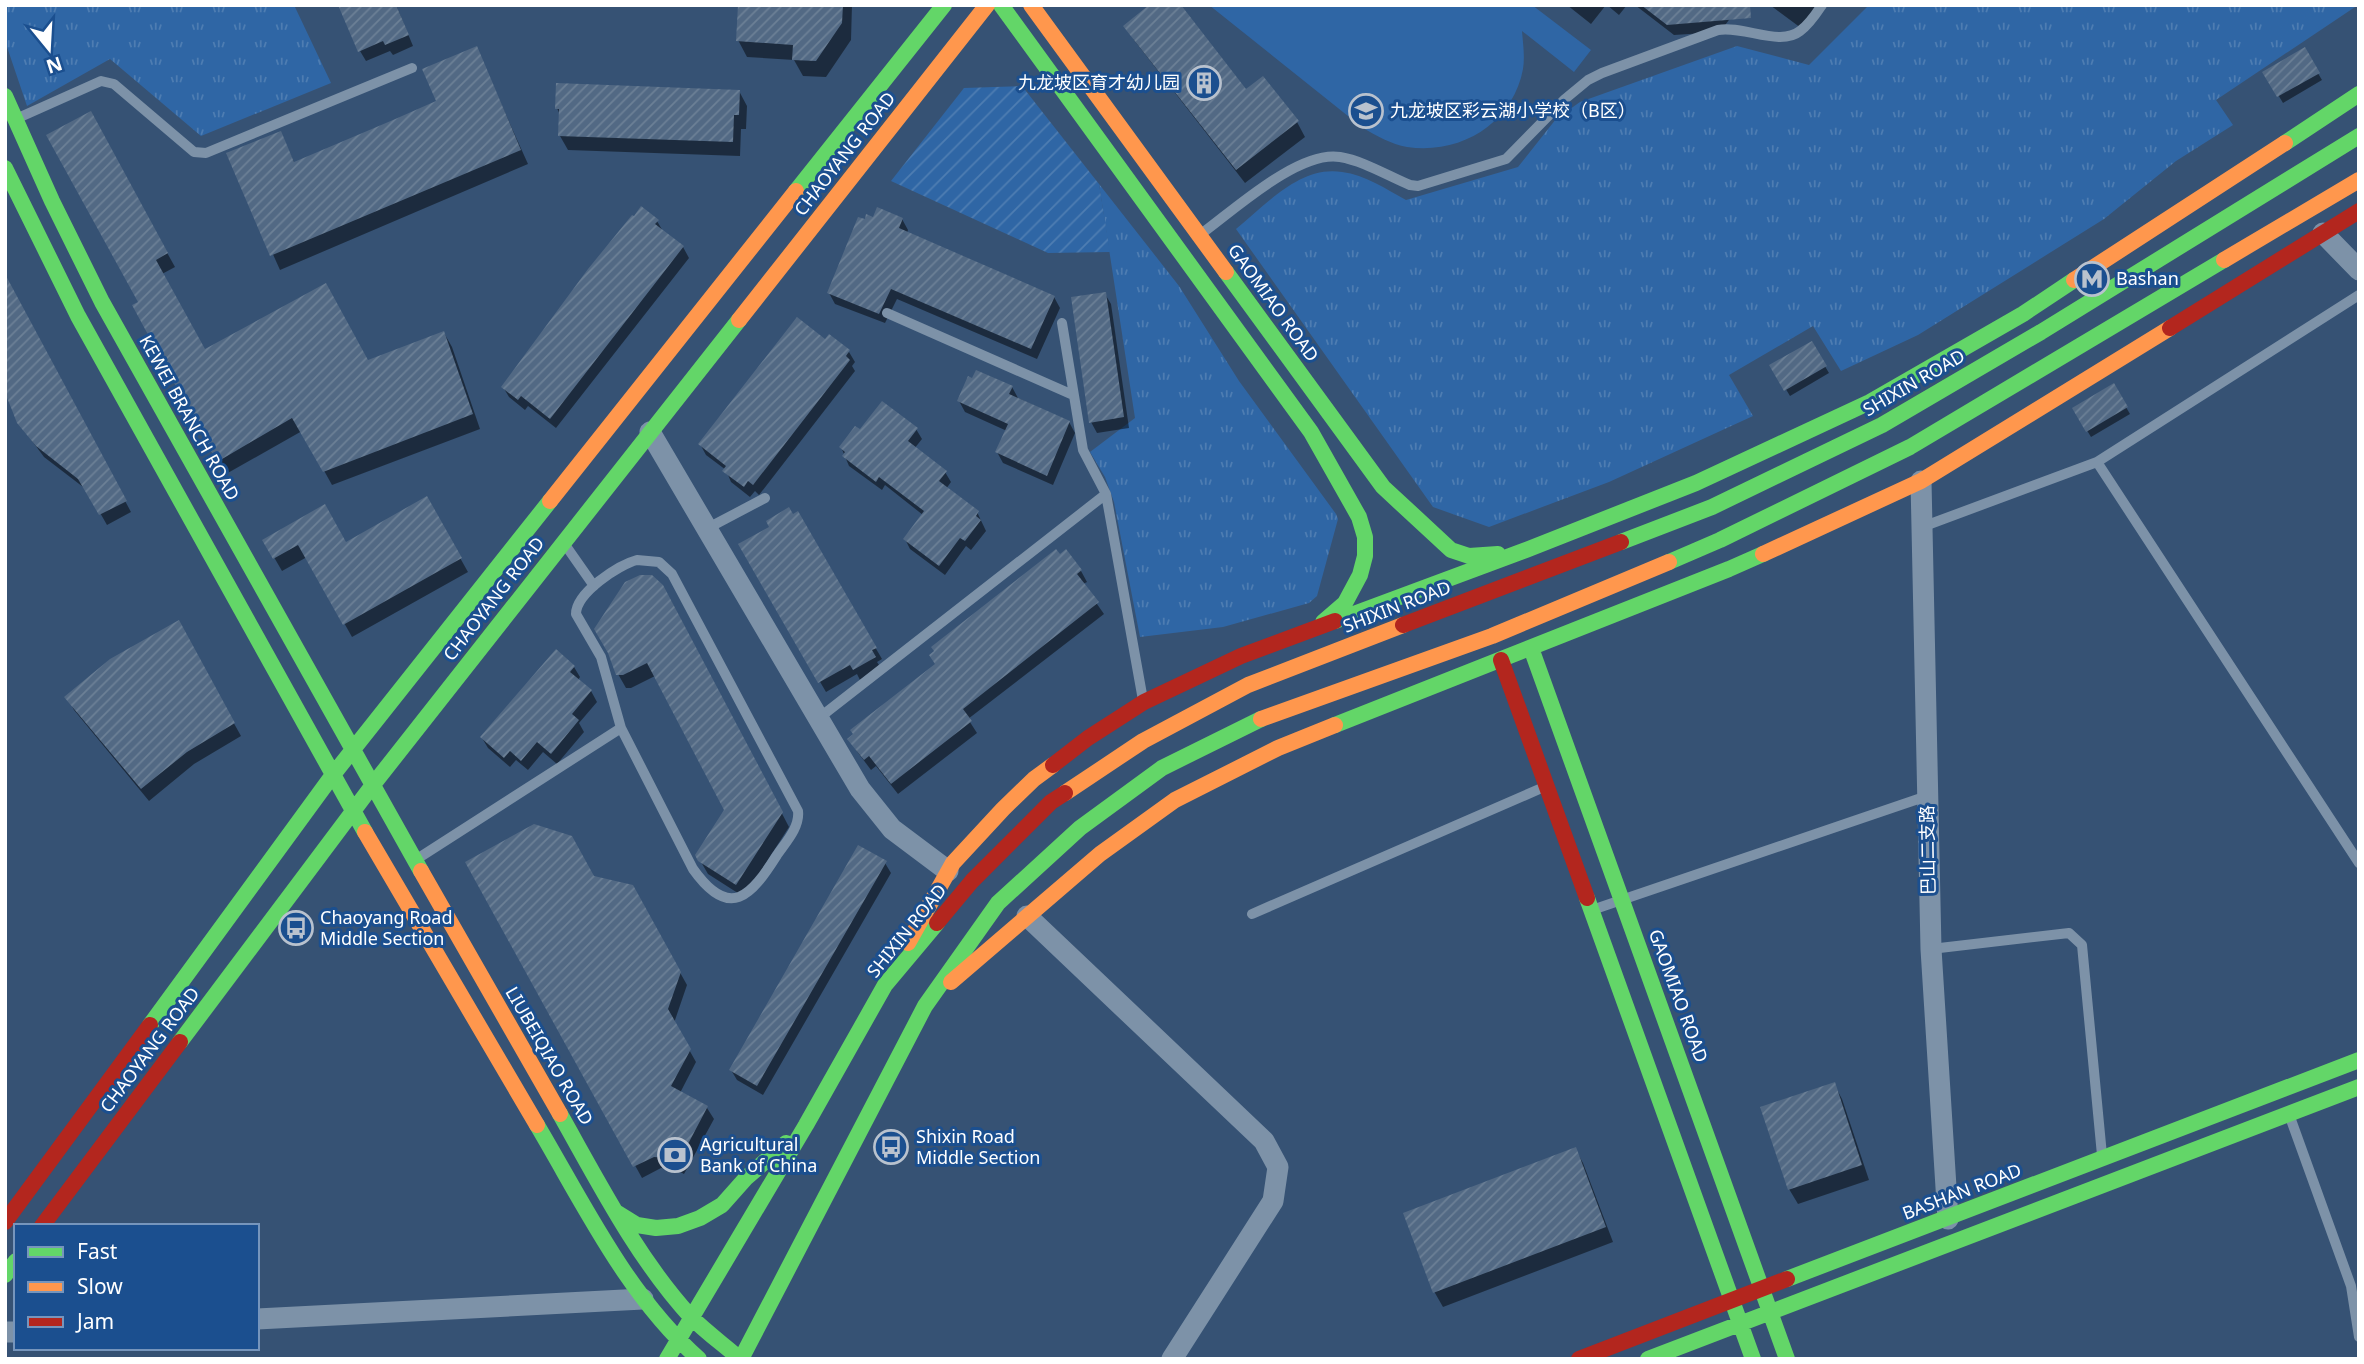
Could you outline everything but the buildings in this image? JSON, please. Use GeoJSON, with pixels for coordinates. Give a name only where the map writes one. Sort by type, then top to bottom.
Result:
{"type":"FeatureCollection","features":[{"type":"Feature","properties":{"kind":"street"},"geometry":{"type":"LineString","coordinates":[[925,30],[928,5]]}},
{"type":"Feature","properties":{"kind":"street","name":"CHAOYANG ROAD"},"geometry":{"type":"LineString","coordinates":[[5,1222],[332,776],[944,5]]}},
{"type":"Feature","properties":{"kind":"street","name":"CHAOYANG ROAD"},"geometry":{"type":"LineString","coordinates":[[44,1224],[372,786],[987,5]]}},
{"type":"Feature","properties":{"kind":"street"},"geometry":{"type":"LineString","coordinates":[[1001,5],[1311,432],[1367,514],[1383,516],[1383,487]]}},
{"type":"Feature","properties":{"kind":"street","name":"GAOMIAO ROAD"},"geometry":{"type":"LineString","coordinates":[[1031,5],[1383,487],[1451,550],[1469,556],[1526,550]]}},
{"type":"Feature","properties":{"kind":"street"},"geometry":{"type":"LineString","coordinates":[[885,985],[953,863],[1034,779],[1088,738],[1143,702],[1192,678],[1317,627],[1526,550],[1696,483],[1870,402],[2023,314],[2359,94]]}},
{"type":"Feature","properties":{"kind":"street","name":"KEWEI BRANCH ROAD"},"geometry":{"type":"LineString","coordinates":[[5,96],[10,122],[102,302],[352,751]]}},
{"type":"Feature","properties":{"kind":"street","name":"SHIXIN ROAD"},"geometry":{"type":"LineString","coordinates":[[667,1359],[693,1319],[885,985],[972,881],[1051,802],[1143,741],[1248,685],[1712,507],[1882,425],[2053,325],[2359,136]]}},
{"type":"Feature","properties":{"kind":"street"},"geometry":{"type":"LineString","coordinates":[[5,168],[78,316],[332,776],[594,1224],[643,1299],[677,1341],[699,1359]]}},
{"type":"Feature","properties":{"kind":"street"},"geometry":{"type":"LineString","coordinates":[[740,1359],[925,1006],[998,903],[1080,828],[1162,768],[1264,716],[1492,636],[1756,523],[1910,447],[2359,180]]}},
{"type":"Feature","properties":{"kind":"street"},"geometry":{"type":"LineString","coordinates":[[925,1006],[1100,853],[1175,800],[1278,748],[1729,569],[1921,481],[2359,211]]}},
{"type":"Feature","properties":{"kind":"street"},"geometry":{"type":"LineString","coordinates":[[2323,233],[2359,270]]}},
{"type":"Feature","properties":{"kind":"street"},"geometry":{"type":"LineString","coordinates":[[650,432],[860,789],[883,819],[910,844],[948,871]]}},
{"type":"Feature","properties":{"kind":"street"},"geometry":{"type":"LineString","coordinates":[[1311,432],[1359,517],[1366,537],[1366,556],[1354,590],[1345,603],[1317,627]]}},
{"type":"Feature","properties":{"kind":"street","name":"巴山二支路"},"geometry":{"type":"LineString","coordinates":[[1921,481],[1931,949],[1948,1219]]}},
{"type":"Feature","properties":{"kind":"street","name":"GAOMIAO ROAD"},"geometry":{"type":"LineString","coordinates":[[1531,648],[1787,1359]]}},
{"type":"Feature","properties":{"kind":"street"},"geometry":{"type":"LineString","coordinates":[[1501,660],[1753,1359]]}},
{"type":"Feature","properties":{"kind":"street","name":"LIUBEIQIAO ROAD"},"geometry":{"type":"LineString","coordinates":[[352,751],[616,1212],[654,1272],[693,1319],[740,1359]]}},
{"type":"Feature","properties":{"kind":"street"},"geometry":{"type":"LineString","coordinates":[[1027,916],[1264,1140],[1278,1167],[1273,1201],[1172,1359]]}},
{"type":"Feature","properties":{"kind":"street","name":"BASHAN ROAD"},"geometry":{"type":"LineString","coordinates":[[1578,1359],[2359,1060]]}},
{"type":"Feature","properties":{"kind":"street"},"geometry":{"type":"LineString","coordinates":[[1648,1359],[2359,1087]]}},
{"type":"Feature","properties":{"kind":"street"},"geometry":{"type":"LineString","coordinates":[[616,1212],[637,1225],[656,1228],[678,1226],[700,1219],[722,1205],[746,1178],[806,1125]]}},
{"type":"Feature","properties":{"kind":"street"},"geometry":{"type":"LineString","coordinates":[[259,1319],[643,1299]]}},
{"type":"Feature","properties":{"kind":"lane"},"geometry":{"type":"LineString","coordinates":[[1200,235],[1288,171],[1314,158],[1326,156],[1350,159],[1418,186],[1496,164],[1512,155],[1577,88],[1602,73],[1718,30],[1732,28],[1776,37],[1792,36],[1806,26],[1822,5]]}},
{"type":"Feature","properties":{"kind":"lane"},"geometry":{"type":"LineString","coordinates":[[10,122],[102,80],[114,84],[194,152],[206,153],[412,68]]}},
{"type":"Feature","properties":{"kind":"lane"},"geometry":{"type":"LineString","coordinates":[[1922,527],[2096,461],[2359,295]]}},
{"type":"Feature","properties":{"kind":"lane"},"geometry":{"type":"LineString","coordinates":[[887,313],[1073,395]]}},
{"type":"Feature","properties":{"kind":"lane"},"geometry":{"type":"LineString","coordinates":[[1062,323],[1083,450],[1106,494],[1143,702]]}},
{"type":"Feature","properties":{"kind":"lane"},"geometry":{"type":"LineString","coordinates":[[2096,461],[2359,863]]}},
{"type":"Feature","properties":{"kind":"lane"},"geometry":{"type":"LineString","coordinates":[[818,718],[1106,494]]}},
{"type":"Feature","properties":{"kind":"lane"},"geometry":{"type":"LineString","coordinates":[[708,528],[765,498]]}},
{"type":"Feature","properties":{"kind":"lane"},"geometry":{"type":"LineString","coordinates":[[563,542],[594,586]]}},
{"type":"Feature","properties":{"kind":"lane"},"geometry":{"type":"LineString","coordinates":[[649,559],[667,568],[798,811],[797,825],[759,883],[737,898],[726,898],[714,892],[692,869],[621,728],[601,657],[576,614],[578,603],[594,586],[616,568],[627,563],[649,559]]}},
{"type":"Feature","properties":{"kind":"lane"},"geometry":{"type":"LineString","coordinates":[[415,860],[621,728]]}},
{"type":"Feature","properties":{"kind":"lane"},"geometry":{"type":"LineString","coordinates":[[1252,914],[1546,786]]}},
{"type":"Feature","properties":{"kind":"lane"},"geometry":{"type":"LineString","coordinates":[[1591,910],[1927,796]]}},
{"type":"Feature","properties":{"kind":"lane"},"geometry":{"type":"LineString","coordinates":[[1931,949],[2069,933],[2082,945],[2102,1159]]}},
{"type":"Feature","properties":{"kind":"lane"},"geometry":{"type":"LineString","coordinates":[[2289,1114],[2355,1284],[2359,1337]]}},
{"type":"Feature","properties":{"kind":"green space"},"geometry":{"type":"Polygon","coordinates":[[[5,5],[294,5],[331,83],[201,136],[110,59],[27,106],[5,41],[5,5]]]}},
{"type":"Feature","properties":{"kind":"green space"},"geometry":{"type":"Polygon","coordinates":[[[1209,5],[1532,5],[1591,50],[1574,72],[1522,31],[1523,69],[1508,105],[1496,120],[1465,140],[1446,146],[1407,147],[1390,142],[1363,128],[1209,5]]]}},
{"type":"Feature","properties":{"kind":"green space"},"geometry":{"type":"Polygon","coordinates":[[[1869,5],[2358,5],[2216,100],[2233,125],[2176,161],[2104,219],[1918,335],[1841,371],[1813,326],[1729,375],[1753,416],[1609,482],[1489,527],[1433,507],[1236,229],[1284,189],[1312,175],[1327,171],[1359,176],[1406,200],[1518,167],[1556,119],[1580,102],[1737,46],[1809,65],[1869,5]]]}},
{"type":"Feature","properties":{"kind":"green space"},"geometry":{"type":"Polygon","coordinates":[[[1022,86],[1099,184],[1110,252],[1048,253],[891,181],[964,88],[1022,86]]]}},
{"type":"Feature","properties":{"kind":"green space"},"geometry":{"type":"Polygon","coordinates":[[[1099,184],[1179,286],[1239,381],[1336,514],[1338,519],[1317,596],[1309,603],[1223,627],[1140,637],[1114,502],[1105,477],[1090,452],[1135,418],[1099,184]]]}},
{"type":"Feature","properties":{"kind":"traffic: fast"},"geometry":{"type":"LineString","coordinates":[[796,191],[944,5]]}},
{"type":"Feature","properties":{"kind":"traffic: fast"},"geometry":{"type":"LineString","coordinates":[[1001,5],[1311,432],[1359,517],[1365,537],[1365,556],[1360,575],[1345,603],[1323,622]]}},
{"type":"Feature","properties":{"kind":"traffic: fast"},"geometry":{"type":"LineString","coordinates":[[2285,143],[2359,94]]}},
{"type":"Feature","properties":{"kind":"traffic: fast"},"geometry":{"type":"LineString","coordinates":[[5,96],[52,201],[102,302],[421,871]]}},
{"type":"Feature","properties":{"kind":"traffic: fast"},"geometry":{"type":"LineString","coordinates":[[1621,542],[1712,507],[1882,425],[2041,332],[2359,136]]}},
{"type":"Feature","properties":{"kind":"traffic: fast"},"geometry":{"type":"LineString","coordinates":[[5,168],[78,316],[365,832]]}},
{"type":"Feature","properties":{"kind":"traffic: fast"},"geometry":{"type":"LineString","coordinates":[[1669,562],[1720,540],[1910,447],[2224,260]]}},
{"type":"Feature","properties":{"kind":"traffic: fast"},"geometry":{"type":"LineString","coordinates":[[1226,272],[1383,487],[1451,550],[1469,556],[1498,554]]}},
{"type":"Feature","properties":{"kind":"traffic: fast"},"geometry":{"type":"LineString","coordinates":[[1335,621],[1696,483],[1870,402],[2023,314],[2074,280]]}},
{"type":"Feature","properties":{"kind":"traffic: fast"},"geometry":{"type":"LineString","coordinates":[[180,1042],[372,786],[739,320]]}},
{"type":"Feature","properties":{"kind":"traffic: fast"},"geometry":{"type":"LineString","coordinates":[[150,1025],[332,776],[550,501]]}},
{"type":"Feature","properties":{"kind":"traffic: fast"},"geometry":{"type":"LineString","coordinates":[[1335,725],[1763,554]]}},
{"type":"Feature","properties":{"kind":"traffic: fast"},"geometry":{"type":"LineString","coordinates":[[1531,648],[1787,1359]]}},
{"type":"Feature","properties":{"kind":"traffic: fast"},"geometry":{"type":"LineString","coordinates":[[741,1359],[925,1006],[998,903],[1080,828],[1162,768],[1261,719]]}},
{"type":"Feature","properties":{"kind":"traffic: fast"},"geometry":{"type":"LineString","coordinates":[[1587,898],[1753,1359]]}},
{"type":"Feature","properties":{"kind":"traffic: fast"},"geometry":{"type":"LineString","coordinates":[[667,1359],[806,1125],[885,985],[937,923]]}},
{"type":"Feature","properties":{"kind":"traffic: fast"},"geometry":{"type":"LineString","coordinates":[[1787,1279],[2359,1060]]}},
{"type":"Feature","properties":{"kind":"traffic: fast"},"geometry":{"type":"LineString","coordinates":[[1648,1359],[2359,1087]]}},
{"type":"Feature","properties":{"kind":"traffic: fast"},"geometry":{"type":"LineString","coordinates":[[560,1114],[620,1219],[653,1270],[691,1317],[740,1359]]}},
{"type":"Feature","properties":{"kind":"traffic: fast"},"geometry":{"type":"LineString","coordinates":[[537,1125],[590,1218],[629,1278],[673,1334],[699,1359]]}},
{"type":"Feature","properties":{"kind":"traffic: fast"},"geometry":{"type":"LineString","coordinates":[[616,1212],[637,1225],[656,1228],[678,1226],[700,1218],[722,1205],[746,1178],[786,1143]]}},
{"type":"Feature","properties":{"kind":"traffic: fast"},"geometry":{"type":"LineString","coordinates":[[5,1275],[14,1264]]}},
{"type":"Feature","properties":{"kind":"traffic: slow"},"geometry":{"type":"LineString","coordinates":[[739,320],[987,5]]}},
{"type":"Feature","properties":{"kind":"traffic: slow"},"geometry":{"type":"LineString","coordinates":[[1031,5],[1226,272]]}},
{"type":"Feature","properties":{"kind":"traffic: slow"},"geometry":{"type":"LineString","coordinates":[[2074,280],[2285,143]]}},
{"type":"Feature","properties":{"kind":"traffic: slow"},"geometry":{"type":"LineString","coordinates":[[2224,260],[2359,180]]}},
{"type":"Feature","properties":{"kind":"traffic: slow"},"geometry":{"type":"LineString","coordinates":[[550,501],[796,191]]}},
{"type":"Feature","properties":{"kind":"traffic: slow"},"geometry":{"type":"LineString","coordinates":[[1763,554],[1921,481],[2170,328]]}},
{"type":"Feature","properties":{"kind":"traffic: slow"},"geometry":{"type":"LineString","coordinates":[[1261,719],[1492,636],[1669,562]]}},
{"type":"Feature","properties":{"kind":"traffic: slow"},"geometry":{"type":"LineString","coordinates":[[1065,793],[1143,741],[1248,685],[1403,625]]}},
{"type":"Feature","properties":{"kind":"traffic: slow"},"geometry":{"type":"LineString","coordinates":[[951,982],[1100,854],[1175,800],[1278,748],[1335,725]]}},
{"type":"Feature","properties":{"kind":"traffic: slow"},"geometry":{"type":"LineString","coordinates":[[908,943],[953,863],[1003,809],[1053,765]]}},
{"type":"Feature","properties":{"kind":"traffic: slow"},"geometry":{"type":"LineString","coordinates":[[365,832],[537,1125]]}},
{"type":"Feature","properties":{"kind":"traffic: slow"},"geometry":{"type":"LineString","coordinates":[[421,871],[560,1114]]}},
{"type":"Feature","properties":{"kind":"traffic: jam"},"geometry":{"type":"LineString","coordinates":[[2170,328],[2359,211]]}},
{"type":"Feature","properties":{"kind":"traffic: jam"},"geometry":{"type":"LineString","coordinates":[[1403,625],[1621,542]]}},
{"type":"Feature","properties":{"kind":"traffic: jam"},"geometry":{"type":"LineString","coordinates":[[1053,765],[1088,738],[1144,702],[1241,656],[1335,621]]}},
{"type":"Feature","properties":{"kind":"traffic: jam"},"geometry":{"type":"LineString","coordinates":[[1501,660],[1587,898]]}},
{"type":"Feature","properties":{"kind":"traffic: jam"},"geometry":{"type":"LineString","coordinates":[[937,923],[972,881],[1051,802],[1065,793]]}},
{"type":"Feature","properties":{"kind":"traffic: jam"},"geometry":{"type":"LineString","coordinates":[[5,1222],[150,1025]]}},
{"type":"Feature","properties":{"kind":"traffic: jam"},"geometry":{"type":"LineString","coordinates":[[44,1224],[180,1042]]}},
{"type":"Feature","properties":{"kind":"traffic: jam"},"geometry":{"type":"LineString","coordinates":[[1579,1359],[1787,1279]]}},
{"type":"Feature","properties":{"kind":"place","name":"九龙坡区育才幼儿园"},"geometry":{"type":"Point","coordinates":[1204,83]}},
{"type":"Feature","properties":{"kind":"place","name":"九龙坡区彩云湖小学校（B区）"},"geometry":{"type":"Point","coordinates":[1366,111]}},
{"type":"Feature","properties":{"kind":"place","name":"Bashan"},"geometry":{"type":"Point","coordinates":[2092,279]}},
{"type":"Feature","properties":{"kind":"place","name":"Chaoyang Road Middle Section"},"geometry":{"type":"Point","coordinates":[296,928]}},
{"type":"Feature","properties":{"kind":"place","name":"Shixin Road Middle Section"},"geometry":{"type":"Point","coordinates":[891,1147]}},
{"type":"Feature","properties":{"kind":"place","name":"Agricultural Bank of China"},"geometry":{"type":"Point","coordinates":[675,1155]}}]}
